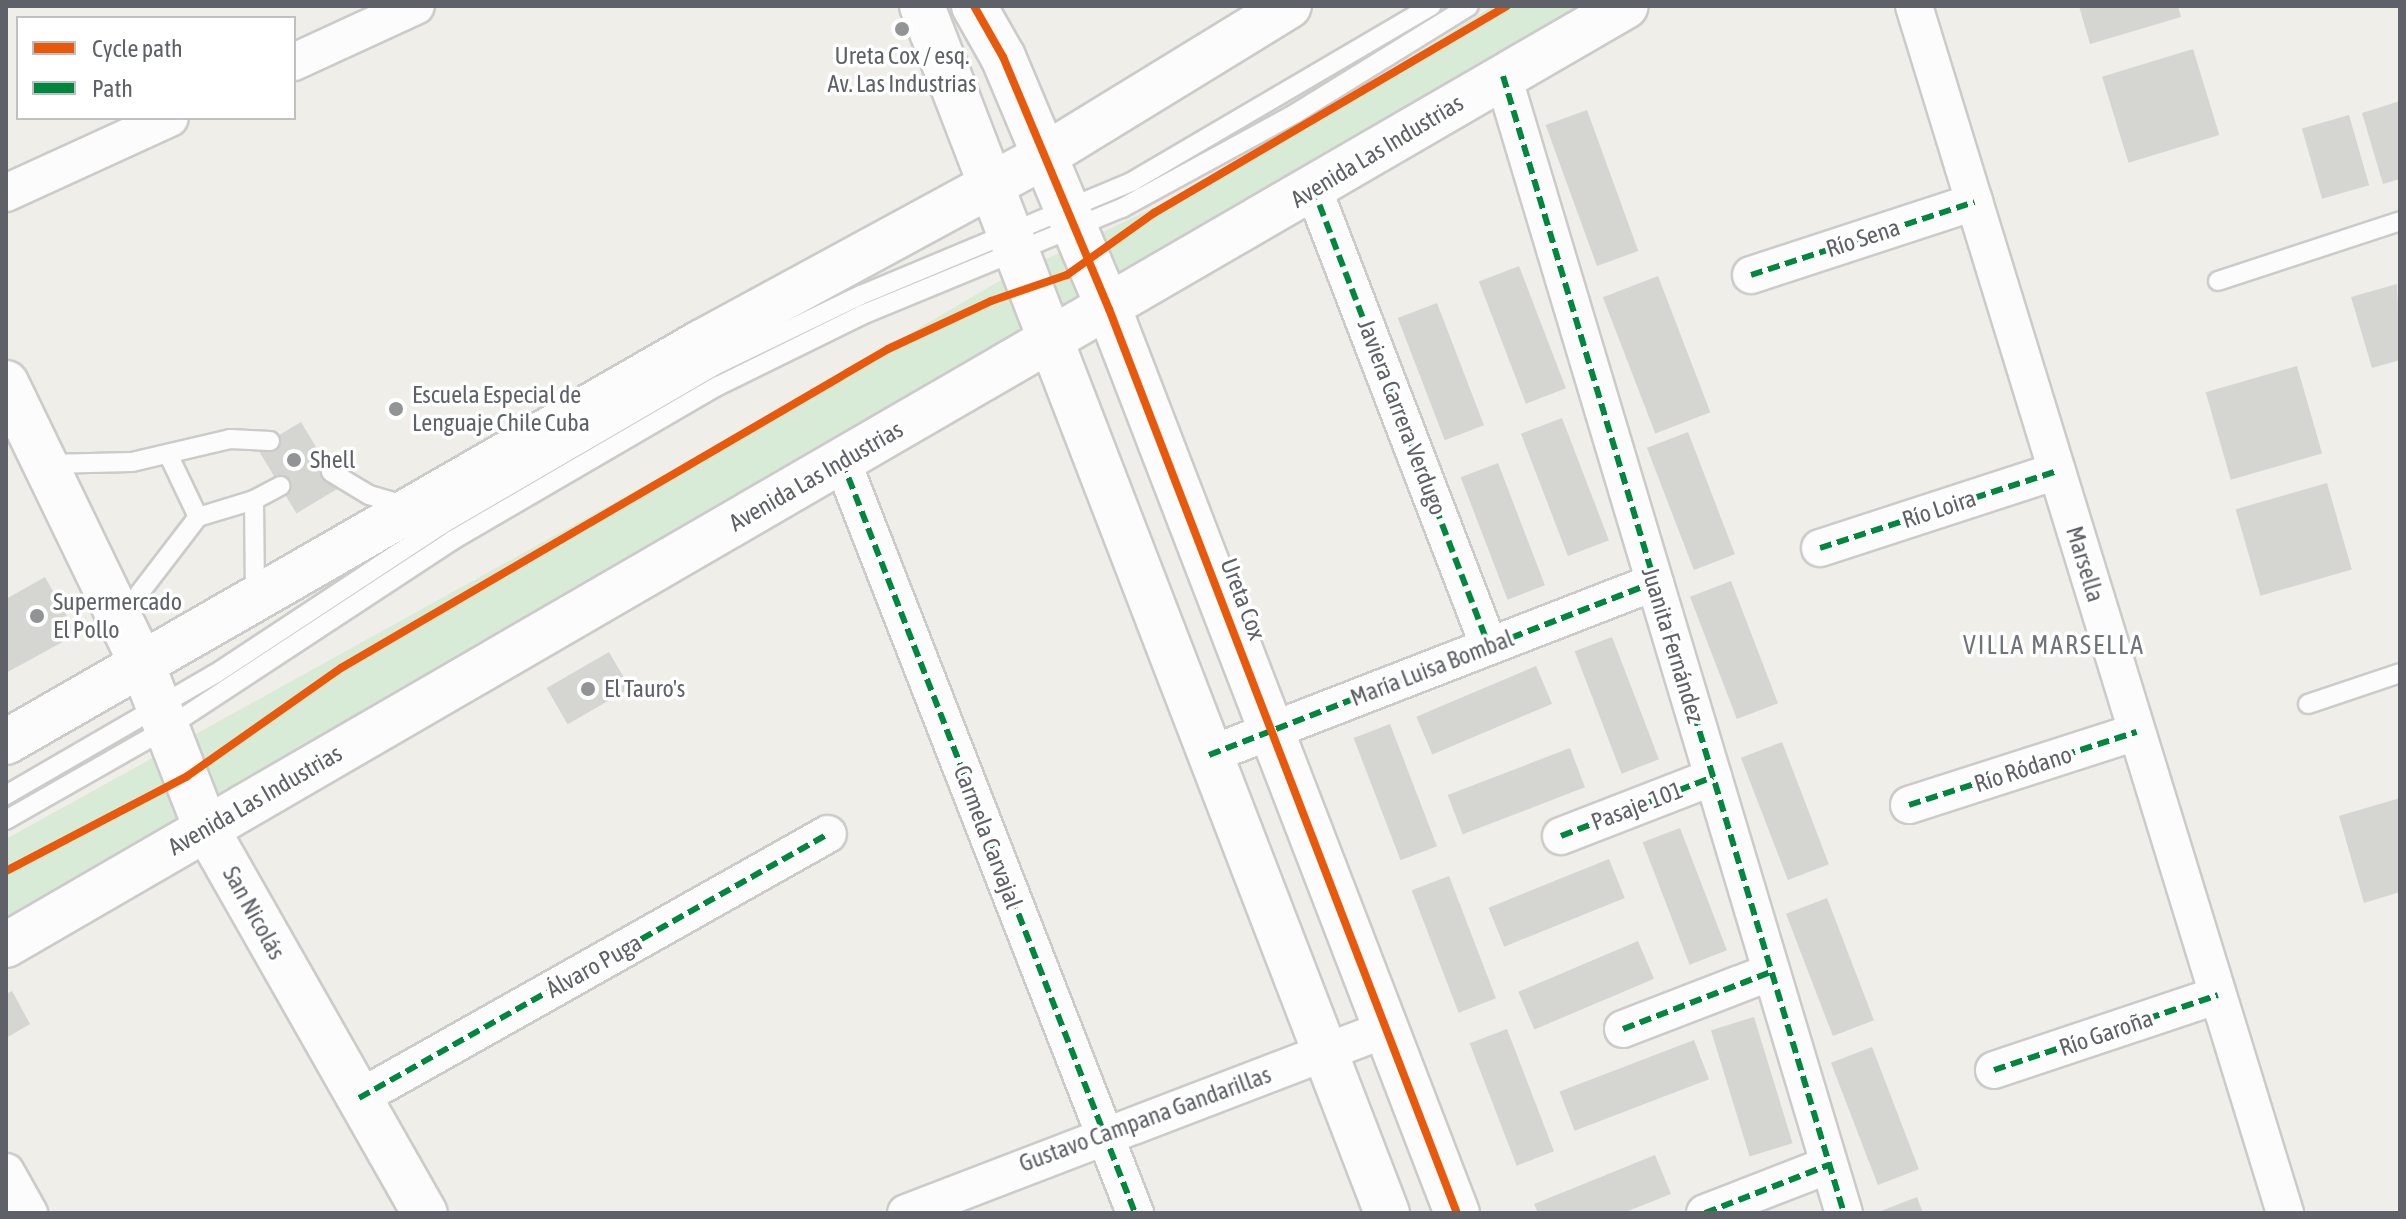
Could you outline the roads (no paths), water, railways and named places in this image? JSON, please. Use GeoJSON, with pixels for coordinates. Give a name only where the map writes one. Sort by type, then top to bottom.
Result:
{"type":"FeatureCollection","features":[{"type":"Feature","properties":{"kind":"street"},"geometry":{"type":"LineString","coordinates":[[296,61],[416,6]]}},
{"type":"Feature","properties":{"kind":"street"},"geometry":{"type":"LineString","coordinates":[[922,6],[990,186],[1054,341],[1209,755],[1387,1213]]}},
{"type":"Feature","properties":{"kind":"street","name":"Ureta Cox"},"geometry":{"type":"LineString","coordinates":[[974,6],[1003,57],[1109,309],[1457,1213]]}},
{"type":"Feature","properties":{"kind":"street"},"geometry":{"type":"LineString","coordinates":[[6,742],[411,507],[1044,156],[1289,6]]}},
{"type":"Feature","properties":{"kind":"street","name":"Avenida Las Industrias"},"geometry":{"type":"LineString","coordinates":[[6,945],[1054,341],[1626,6]]}},
{"type":"Feature","properties":{"kind":"street","name":"Marsella"},"geometry":{"type":"LineString","coordinates":[[1914,6],[2285,1213]]}},
{"type":"Feature","properties":{"kind":"street","name":"Juanita Fernández"},"geometry":{"type":"LineString","coordinates":[[1503,76],[1844,1213]]}},
{"type":"Feature","properties":{"kind":"street"},"geometry":{"type":"LineString","coordinates":[[6,193],[166,120]]}},
{"type":"Feature","properties":{"kind":"street","name":"Javiera Carrera Verdugo"},"geometry":{"type":"LineString","coordinates":[[1313,188],[1489,646]]}},
{"type":"Feature","properties":{"kind":"street","name":"Río Sena"},"geometry":{"type":"LineString","coordinates":[[1751,275],[1974,202]]}},
{"type":"Feature","properties":{"kind":"street","name":"San Nicolás"},"geometry":{"type":"LineString","coordinates":[[6,383],[142,664],[206,828],[425,1213]]}},
{"type":"Feature","properties":{"kind":"street","name":"Carmela Carvajal"},"geometry":{"type":"LineString","coordinates":[[842,461],[1135,1213]]}},
{"type":"Feature","properties":{"kind":"street","name":"Río Loira"},"geometry":{"type":"LineString","coordinates":[[1820,548],[2057,471]]}},
{"type":"Feature","properties":{"kind":"street","name":"María Luisa Bombal"},"geometry":{"type":"LineString","coordinates":[[1209,755],[1655,582]]}},
{"type":"Feature","properties":{"kind":"street","name":"Río Ródano"},"geometry":{"type":"LineString","coordinates":[[1909,805],[2137,732]]}},
{"type":"Feature","properties":{"kind":"street","name":"Pasaje 101"},"geometry":{"type":"LineString","coordinates":[[1561,836],[1713,777]]}},
{"type":"Feature","properties":{"kind":"street","name":"Álvaro Puga"},"geometry":{"type":"LineString","coordinates":[[359,1098],[828,834]]}},
{"type":"Feature","properties":{"kind":"street"},"geometry":{"type":"LineString","coordinates":[[1623,1029],[1771,972]]}},
{"type":"Feature","properties":{"kind":"street","name":"Río Garoña"},"geometry":{"type":"LineString","coordinates":[[1994,1070],[2218,995]]}},
{"type":"Feature","properties":{"kind":"street","name":"Gustavo Campana Gandarillas"},"geometry":{"type":"LineString","coordinates":[[906,1213],[1386,1029]]}},
{"type":"Feature","properties":{"kind":"street"},"geometry":{"type":"LineString","coordinates":[[1705,1213],[1829,1165]]}},
{"type":"Feature","properties":{"kind":"street"},"geometry":{"type":"LineString","coordinates":[[6,1172],[29,1213]]}},
{"type":"Feature","properties":{"kind":"lane"},"geometry":{"type":"LineString","coordinates":[[1071,220],[1431,6]]}},
{"type":"Feature","properties":{"kind":"lane"},"geometry":{"type":"LineString","coordinates":[[6,820],[163,718],[429,533],[714,366],[847,301],[1014,244],[1202,166],[1469,6]]}},
{"type":"Feature","properties":{"kind":"lane"},"geometry":{"type":"LineString","coordinates":[[2218,281],[2400,221]]}},
{"type":"Feature","properties":{"kind":"lane"},"geometry":{"type":"LineString","coordinates":[[44,464],[132,462],[230,439],[270,441]]}},
{"type":"Feature","properties":{"kind":"lane"},"geometry":{"type":"LineString","coordinates":[[168,454],[198,517]]}},
{"type":"Feature","properties":{"kind":"lane"},"geometry":{"type":"LineString","coordinates":[[331,472],[369,495],[411,507]]}},
{"type":"Feature","properties":{"kind":"lane"},"geometry":{"type":"LineString","coordinates":[[120,618],[198,517],[254,500],[280,486]]}},
{"type":"Feature","properties":{"kind":"lane"},"geometry":{"type":"LineString","coordinates":[[254,500],[255,598]]}},
{"type":"Feature","properties":{"kind":"lane"},"geometry":{"type":"LineString","coordinates":[[2308,704],[2400,673]]}},
{"type":"Feature","properties":{"kind":"lane"},"geometry":{"type":"LineString","coordinates":[[6,795],[163,718]]}},
{"type":"Feature","properties":{"kind":"place","name":"Ureta Cox / esq. Av. Las Industrias"},"geometry":{"type":"Point","coordinates":[902,29]}},
{"type":"Feature","properties":{"kind":"place","name":"Escuela Especial de Lenguaje Chile Cuba"},"geometry":{"type":"Point","coordinates":[396,409]}},
{"type":"Feature","properties":{"kind":"place","name":"Shell"},"geometry":{"type":"Point","coordinates":[294,460]}},
{"type":"Feature","properties":{"kind":"place","name":"Supermercado El Pollo"},"geometry":{"type":"Point","coordinates":[37,616]}},
{"type":"Feature","properties":{"kind":"place","name":"El Tauro's"},"geometry":{"type":"Point","coordinates":[588,689]}},
{"type":"Feature","properties":{"kind":"district","name":"VILLA MARSELLA"},"geometry":{"type":"Point","coordinates":[2054,646]}}]}
